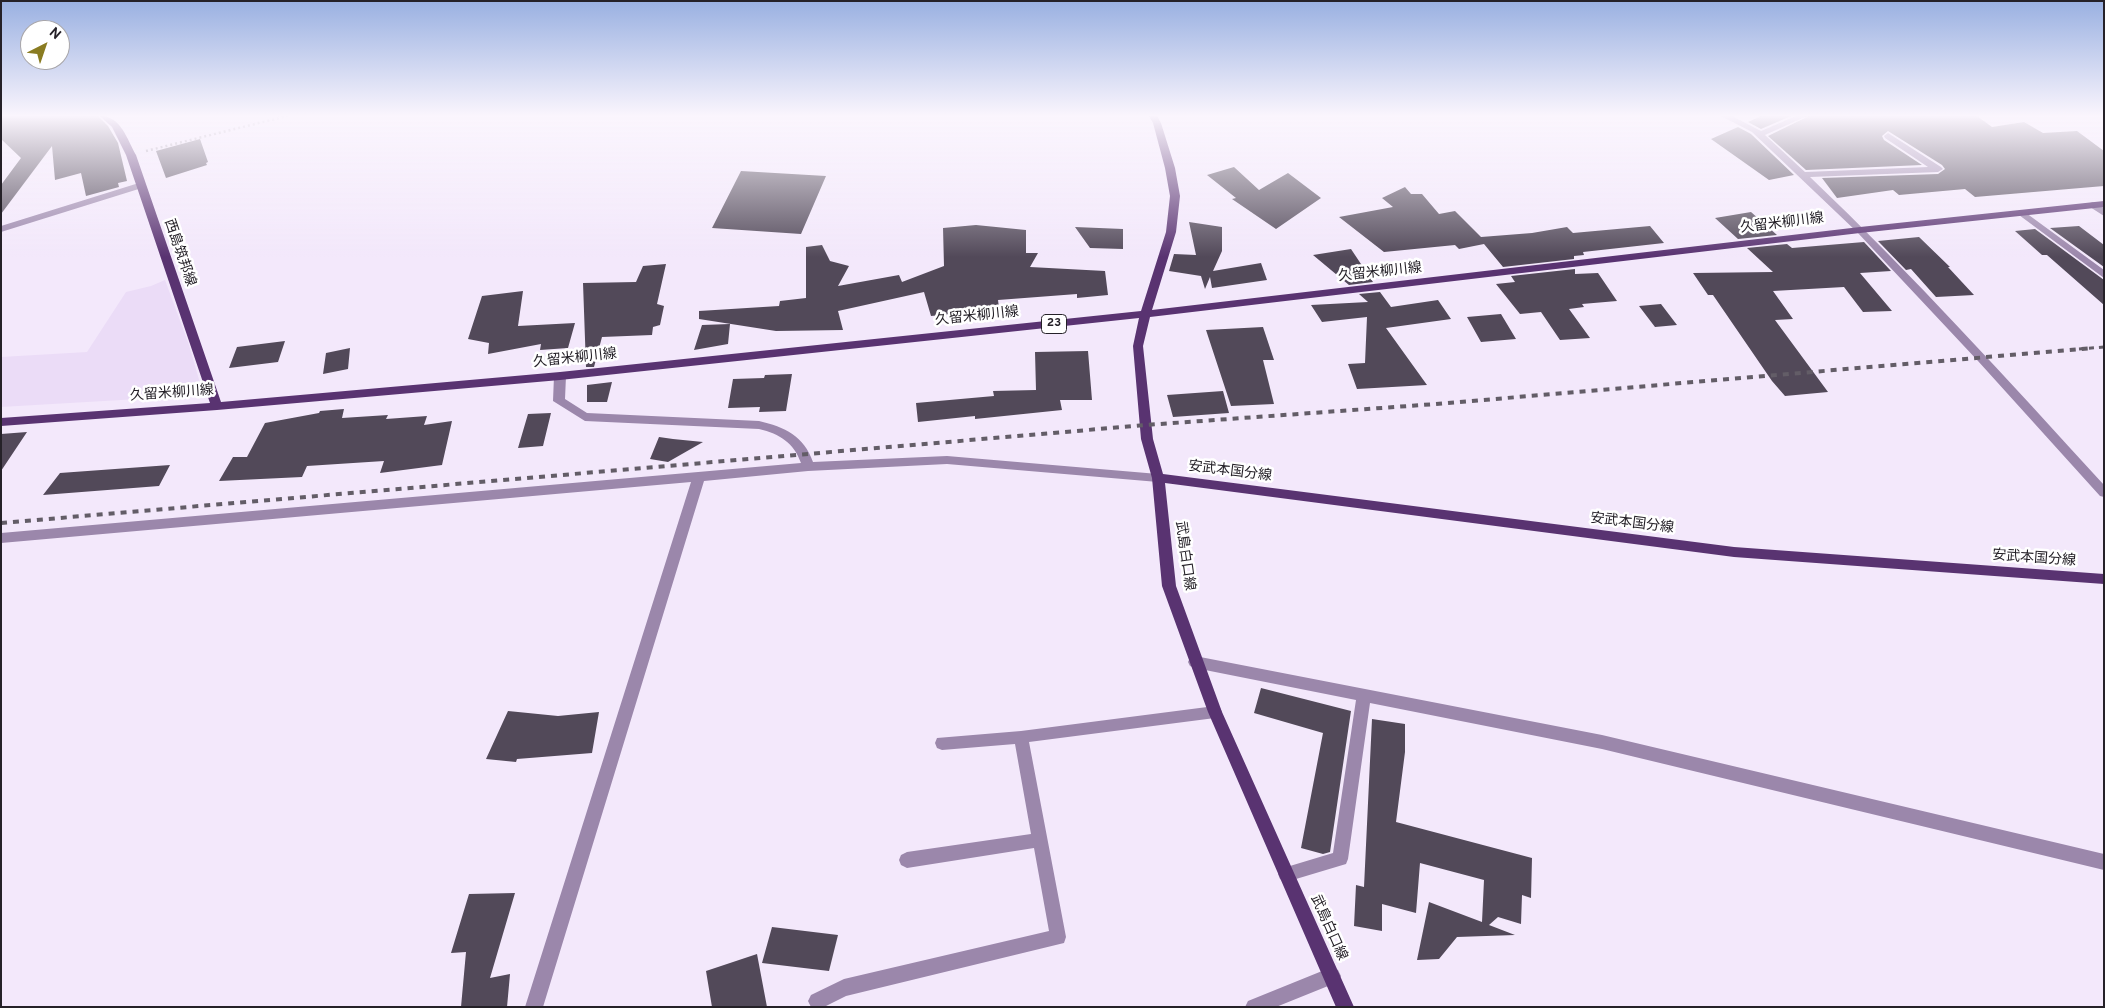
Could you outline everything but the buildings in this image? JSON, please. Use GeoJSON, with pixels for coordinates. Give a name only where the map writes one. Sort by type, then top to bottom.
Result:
{"type":"FeatureCollection","features":[{"type":"Feature","properties":{"kind":"main road","name":"西島筑邦線"},"geometry":{"type":"LineString","coordinates":[[134,163],[217,406]]}},
{"type":"Feature","properties":{"kind":"main road","name":"武島白口線"},"geometry":{"type":"LineString","coordinates":[[1169,163],[1175,196],[1171,232],[1145,314],[1138,346],[1147,439],[1158,478],[1169,586],[1214,712],[1346,1007]]}},
{"type":"Feature","properties":{"kind":"main road","name":"久留米柳川線"},"geometry":{"type":"LineString","coordinates":[[1,422],[217,406],[560,376],[1145,314],[1860,230],[2098,205]]}},
{"type":"Feature","properties":{"kind":"main road","name":"安武本国分線"},"geometry":{"type":"LineString","coordinates":[[1158,478],[1734,552],[2104,579]]}},
{"type":"Feature","properties":{"kind":"street"},"geometry":{"type":"LineString","coordinates":[[1790,163],[1860,230],[1982,358],[2104,493]]}},
{"type":"Feature","properties":{"kind":"street"},"geometry":{"type":"LineString","coordinates":[[1802,174],[1938,169],[1929,163]]}},
{"type":"Feature","properties":{"kind":"street"},"geometry":{"type":"LineString","coordinates":[[1,229],[142,185]]}},
{"type":"Feature","properties":{"kind":"street"},"geometry":{"type":"LineString","coordinates":[[2098,205],[2104,213]]}},
{"type":"Feature","properties":{"kind":"street"},"geometry":{"type":"LineString","coordinates":[[2022,213],[2104,275]]}},
{"type":"Feature","properties":{"kind":"street"},"geometry":{"type":"LineString","coordinates":[[560,376],[559,401],[584,418],[748,422],[772,426],[793,437],[805,455],[808,467]]}},
{"type":"Feature","properties":{"kind":"street"},"geometry":{"type":"LineString","coordinates":[[1,538],[808,467],[947,460],[1158,478]]}},
{"type":"Feature","properties":{"kind":"street"},"geometry":{"type":"LineString","coordinates":[[534,1007],[699,477]]}},
{"type":"Feature","properties":{"kind":"street"},"geometry":{"type":"LineString","coordinates":[[1195,662],[1602,742],[2104,862]]}},
{"type":"Feature","properties":{"kind":"street"},"geometry":{"type":"LineString","coordinates":[[1286,874],[1340,859],[1364,696]]}},
{"type":"Feature","properties":{"kind":"street"},"geometry":{"type":"LineString","coordinates":[[942,743],[1021,737],[1214,712]]}},
{"type":"Feature","properties":{"kind":"street"},"geometry":{"type":"LineString","coordinates":[[813,1005],[844,988],[1058,937],[1021,737]]}},
{"type":"Feature","properties":{"kind":"street"},"geometry":{"type":"LineString","coordinates":[[908,860],[1041,840]]}},
{"type":"Feature","properties":{"kind":"street"},"geometry":{"type":"LineString","coordinates":[[1254,1007],[1332,976]]}},
{"type":"Feature","properties":{"kind":"shaded area"},"geometry":{"type":"Polygon","coordinates":[[[165,280],[189,345],[202,390],[190,396],[1,407],[1,357],[87,352],[126,292],[151,286],[165,280]]]}},
{"type":"Feature","properties":{"kind":"railway"},"geometry":{"type":"LineString","coordinates":[[2079,349],[2104,347]]}},
{"type":"Feature","properties":{"kind":"railway"},"geometry":{"type":"LineString","coordinates":[[1,523],[1146,425],[1436,404],[2093,348]]}}]}
